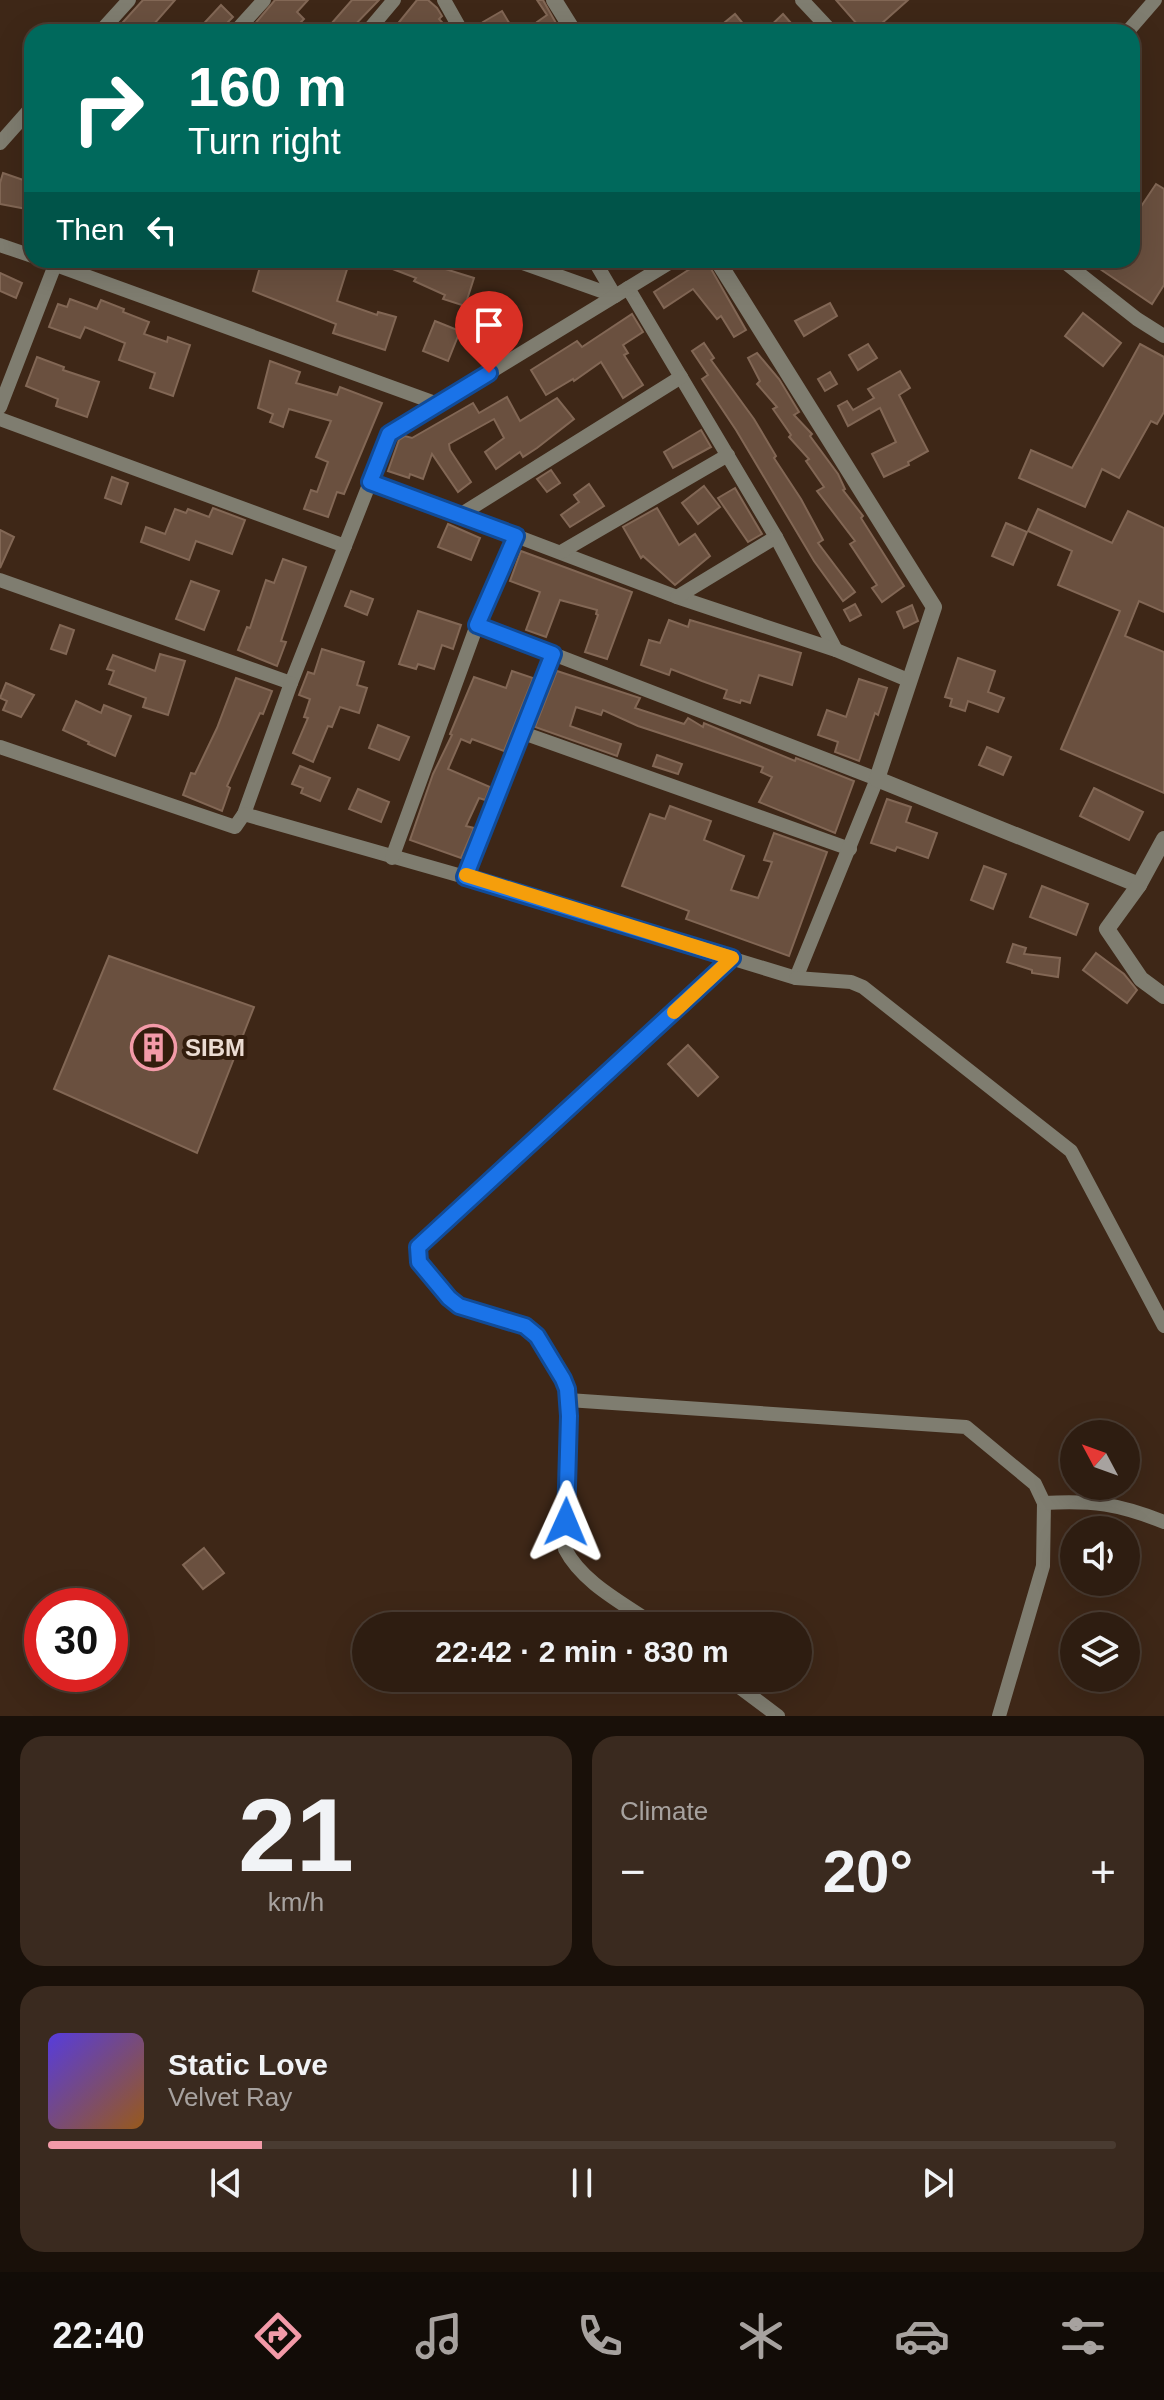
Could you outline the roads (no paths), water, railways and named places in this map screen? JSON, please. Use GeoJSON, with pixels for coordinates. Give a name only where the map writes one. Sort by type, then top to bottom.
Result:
{"type":"FeatureCollection","features":[{"type":"Feature","properties":{"kind":"street"},"geometry":{"type":"LineString","coordinates":[[107,24],[129,0]]}},
{"type":"Feature","properties":{"kind":"street"},"geometry":{"type":"LineString","coordinates":[[242,24],[264,0]]}},
{"type":"Feature","properties":{"kind":"street"},"geometry":{"type":"LineString","coordinates":[[374,24],[394,0]]}},
{"type":"Feature","properties":{"kind":"street"},"geometry":{"type":"LineString","coordinates":[[444,0],[458,24]]}},
{"type":"Feature","properties":{"kind":"street"},"geometry":{"type":"LineString","coordinates":[[554,0],[569,24]]}},
{"type":"Feature","properties":{"kind":"street"},"geometry":{"type":"LineString","coordinates":[[802,0],[824,24]]}},
{"type":"Feature","properties":{"kind":"street"},"geometry":{"type":"LineString","coordinates":[[1134,24],[1155,0]]}},
{"type":"Feature","properties":{"kind":"street"},"geometry":{"type":"LineString","coordinates":[[0,143],[24,116]]}},
{"type":"Feature","properties":{"kind":"street"},"geometry":{"type":"LineString","coordinates":[[0,245],[24,253]]}},
{"type":"Feature","properties":{"kind":"street"},"geometry":{"type":"LineString","coordinates":[[0,407],[46,268]]}},
{"type":"Feature","properties":{"kind":"street"},"geometry":{"type":"LineString","coordinates":[[64,268],[438,404]]}},
{"type":"Feature","properties":{"kind":"street"},"geometry":{"type":"LineString","coordinates":[[536,268],[615,296]]}},
{"type":"Feature","properties":{"kind":"street"},"geometry":{"type":"LineString","coordinates":[[599,268],[615,296]]}},
{"type":"Feature","properties":{"kind":"street"},"geometry":{"type":"LineString","coordinates":[[0,747],[235,827],[244,814],[291,683],[389,434],[661,268]]}},
{"type":"Feature","properties":{"kind":"street"},"geometry":{"type":"LineString","coordinates":[[722,268],[934,607],[877,779],[796,978]]}},
{"type":"Feature","properties":{"kind":"street"},"geometry":{"type":"LineString","coordinates":[[1072,268],[1137,319],[1164,336]]}},
{"type":"Feature","properties":{"kind":"street"},"geometry":{"type":"LineString","coordinates":[[628,288],[776,537],[836,650]]}},
{"type":"Feature","properties":{"kind":"street"},"geometry":{"type":"LineString","coordinates":[[460,515],[681,377]]}},
{"type":"Feature","properties":{"kind":"street"},"geometry":{"type":"LineString","coordinates":[[0,419],[345,546]]}},
{"type":"Feature","properties":{"kind":"street"},"geometry":{"type":"LineString","coordinates":[[561,552],[728,455]]}},
{"type":"Feature","properties":{"kind":"street"},"geometry":{"type":"LineString","coordinates":[[370,482],[677,597],[836,650],[908,680]]}},
{"type":"Feature","properties":{"kind":"street"},"geometry":{"type":"LineString","coordinates":[[392,858],[477,625],[516,536]]}},
{"type":"Feature","properties":{"kind":"street"},"geometry":{"type":"LineString","coordinates":[[677,597],[776,537]]}},
{"type":"Feature","properties":{"kind":"street"},"geometry":{"type":"LineString","coordinates":[[0,580],[291,683]]}},
{"type":"Feature","properties":{"kind":"street"},"geometry":{"type":"LineString","coordinates":[[477,625],[877,779],[1139,885]]}},
{"type":"Feature","properties":{"kind":"street"},"geometry":{"type":"LineString","coordinates":[[465,877],[553,654]]}},
{"type":"Feature","properties":{"kind":"street"},"geometry":{"type":"LineString","coordinates":[[523,733],[850,849]]}},
{"type":"Feature","properties":{"kind":"street"},"geometry":{"type":"LineString","coordinates":[[244,814],[465,877],[796,978],[851,982],[863,987],[1071,1151],[1164,1326]]}},
{"type":"Feature","properties":{"kind":"street"},"geometry":{"type":"LineString","coordinates":[[1164,839],[1139,885],[1107,929],[1141,979],[1164,996]]}},
{"type":"Feature","properties":{"kind":"street"},"geometry":{"type":"LineString","coordinates":[[636,1612],[584,1575],[565,1549],[568,1400],[563,1379],[537,1336],[525,1326],[459,1306],[419,1262],[418,1247],[732,958]]}},
{"type":"Feature","properties":{"kind":"street"},"geometry":{"type":"LineString","coordinates":[[568,1400],[966,1427],[1035,1484],[1044,1503],[1043,1566],[999,1716]]}},
{"type":"Feature","properties":{"kind":"street"},"geometry":{"type":"LineString","coordinates":[[1044,1503],[1083,1501],[1107,1504],[1164,1522]]}},
{"type":"Feature","properties":{"kind":"street"},"geometry":{"type":"LineString","coordinates":[[746,1692],[778,1716]]}},
{"type":"Feature","properties":{"kind":"place","name":"SIBM"},"geometry":{"type":"Point","coordinates":[154,1048]}}]}
